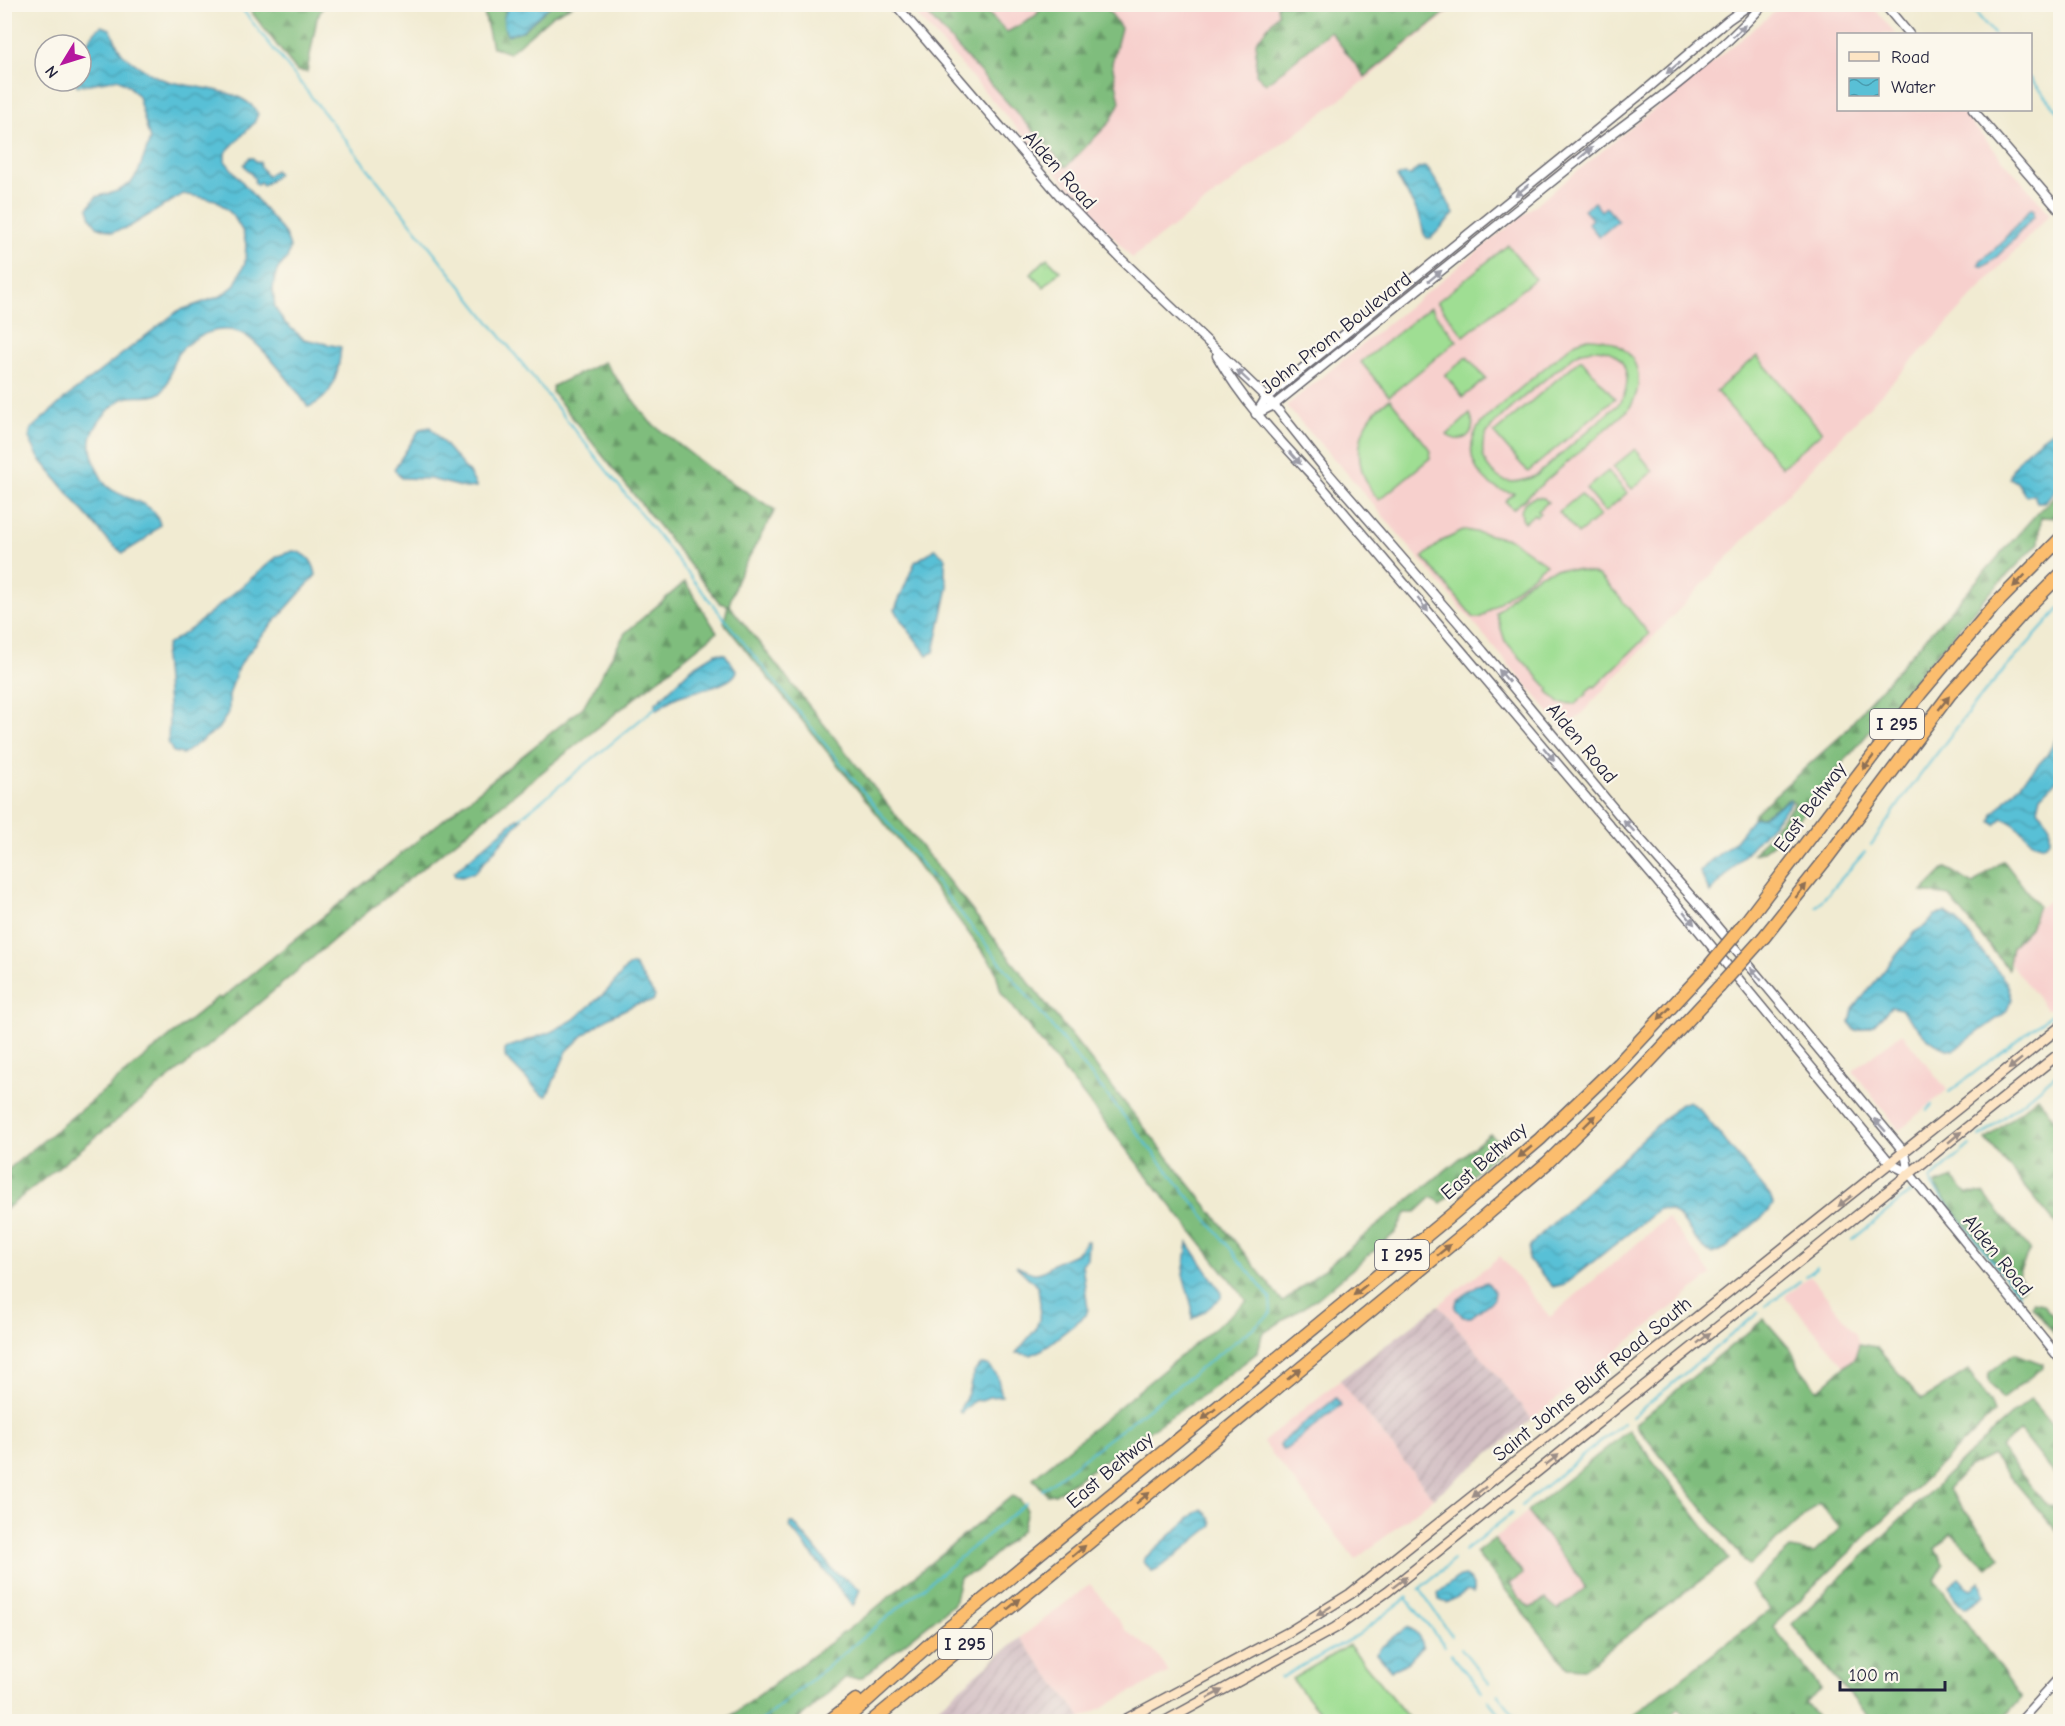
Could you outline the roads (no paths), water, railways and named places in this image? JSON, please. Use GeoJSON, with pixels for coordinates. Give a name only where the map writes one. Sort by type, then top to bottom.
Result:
{"type":"FeatureCollection","features":[{"type":"Feature","properties":{"kind":"highway","name":"East Beltway"},"geometry":{"type":"LineString","coordinates":[[843,1722],[933,1641],[1540,1139],[1618,1064],[1704,972],[1748,919],[1920,694],[1994,606],[2061,539]]}},
{"type":"Feature","properties":{"kind":"highway","name":"I 295"},"geometry":{"type":"LineString","coordinates":[[874,1722],[906,1692],[1452,1244],[1547,1163],[1632,1080],[1764,937],[1827,858],[1950,694],[2061,574]]}},
{"type":"Feature","properties":{"kind":"highway"},"geometry":{"type":"LineString","coordinates":[[828,1722],[933,1641]]}},
{"type":"Feature","properties":{"kind":"main road","name":"Saint Johns Bluff Road South"},"geometry":{"type":"LineString","coordinates":[[1121,1722],[1289,1632],[1350,1594],[2061,1027]]}},
{"type":"Feature","properties":{"kind":"main road","name":"Saint Johns Bluff Road South"},"geometry":{"type":"LineString","coordinates":[[1164,1722],[1335,1628],[1388,1592],[2061,1053]]}},
{"type":"Feature","properties":{"kind":"street","name":"Alden Road"},"geometry":{"type":"LineString","coordinates":[[895,4],[1060,196],[1212,347],[1274,405],[1329,474],[1483,651],[1905,1153],[1909,1173]]}},
{"type":"Feature","properties":{"kind":"street","name":"John Prom Boulevard"},"geometry":{"type":"LineString","coordinates":[[1256,414],[1266,398],[1640,95],[1728,20],[1751,4]]}},
{"type":"Feature","properties":{"kind":"street","name":"John Prom Boulevard"},"geometry":{"type":"LineString","coordinates":[[1256,414],[1274,405],[1600,142],[1649,107],[1740,31],[1764,4]]}},
{"type":"Feature","properties":{"kind":"street"},"geometry":{"type":"LineString","coordinates":[[1884,4],[1908,33]]}},
{"type":"Feature","properties":{"kind":"street"},"geometry":{"type":"LineString","coordinates":[[1973,111],[2061,211]]}},
{"type":"Feature","properties":{"kind":"street","name":"Alden Road"},"geometry":{"type":"LineString","coordinates":[[1212,347],[1231,381],[1256,414],[1319,483],[1669,895],[1891,1164],[1909,1173],[2061,1359]]}},
{"type":"Feature","properties":{"kind":"street"},"geometry":{"type":"LineString","coordinates":[[1669,895],[1681,885]]}},
{"type":"Feature","properties":{"kind":"street"},"geometry":{"type":"LineString","coordinates":[[1781,1030],[1793,1019]]}},
{"type":"Feature","properties":{"kind":"street"},"geometry":{"type":"LineString","coordinates":[[2019,1722],[2061,1677]]}},
{"type":"Feature","properties":{"kind":"water"},"geometry":{"type":"Polygon","coordinates":[[[510,5],[551,5],[522,31],[507,35],[504,20],[505,12],[510,5]]]}},
{"type":"Feature","properties":{"kind":"water"},"geometry":{"type":"Polygon","coordinates":[[[101,26],[110,29],[123,54],[159,78],[227,93],[251,105],[258,114],[254,123],[225,153],[225,161],[285,234],[290,247],[288,257],[278,269],[275,277],[273,289],[275,308],[285,323],[304,339],[341,347],[334,383],[324,397],[308,407],[287,378],[258,345],[241,333],[224,330],[207,333],[185,346],[173,362],[164,390],[160,393],[153,396],[129,397],[117,402],[100,420],[91,440],[96,466],[107,486],[146,505],[157,517],[160,525],[143,541],[123,553],[109,542],[39,458],[29,438],[31,429],[68,396],[178,311],[221,296],[234,286],[245,263],[246,244],[243,232],[233,215],[216,200],[183,194],[129,227],[113,232],[97,226],[91,218],[88,208],[96,197],[118,191],[131,183],[138,173],[150,140],[138,96],[128,85],[118,79],[93,83],[93,34],[101,26]]]}},
{"type":"Feature","properties":{"kind":"water"},"geometry":{"type":"Polygon","coordinates":[[[249,158],[260,162],[267,176],[275,170],[278,174],[263,186],[260,182],[257,185],[244,165],[249,158]]]}},
{"type":"Feature","properties":{"kind":"water"},"geometry":{"type":"Polygon","coordinates":[[[1424,167],[1428,169],[1443,192],[1454,214],[1431,238],[1427,238],[1424,234],[1419,214],[1397,177],[1404,174],[1410,175],[1424,167]]]}},
{"type":"Feature","properties":{"kind":"water"},"geometry":{"type":"Polygon","coordinates":[[[1594,202],[1601,211],[1606,207],[1618,221],[1599,237],[1588,223],[1592,219],[1584,210],[1594,202]]]}},
{"type":"Feature","properties":{"kind":"water"},"geometry":{"type":"Polygon","coordinates":[[[2031,208],[2034,210],[2034,216],[2010,244],[1989,263],[1983,267],[1979,265],[1980,261],[1998,246],[2031,208]]]}},
{"type":"Feature","properties":{"kind":"water"},"geometry":{"type":"Polygon","coordinates":[[[430,427],[469,473],[477,487],[466,488],[430,479],[401,478],[394,469],[420,429],[430,427]]]}},
{"type":"Feature","properties":{"kind":"water"},"geometry":{"type":"Polygon","coordinates":[[[2056,428],[2060,429],[2060,486],[2044,502],[2037,502],[2034,495],[2025,495],[2017,482],[2010,478],[2011,471],[2028,450],[2056,428]]]}},
{"type":"Feature","properties":{"kind":"water"},"geometry":{"type":"Polygon","coordinates":[[[935,549],[945,557],[948,587],[934,652],[927,655],[895,609],[915,562],[935,549]]]}},
{"type":"Feature","properties":{"kind":"water"},"geometry":{"type":"Polygon","coordinates":[[[293,551],[309,559],[316,575],[259,639],[238,667],[229,695],[229,712],[218,729],[183,754],[173,752],[168,742],[169,718],[164,657],[167,645],[192,628],[278,556],[293,551]]]}},
{"type":"Feature","properties":{"kind":"water"},"geometry":{"type":"Polygon","coordinates":[[[716,653],[725,654],[737,671],[734,676],[720,684],[677,697],[657,710],[655,704],[693,667],[716,653]]]}},
{"type":"Feature","properties":{"kind":"water"},"geometry":{"type":"Polygon","coordinates":[[[2060,735],[2060,777],[2041,796],[2038,809],[2050,826],[2050,840],[2043,846],[2030,839],[2009,820],[2002,818],[1996,825],[1991,822],[1993,814],[2047,755],[2060,735]]]}},
{"type":"Feature","properties":{"kind":"water"},"geometry":{"type":"Polygon","coordinates":[[[1790,799],[1791,803],[1710,893],[1700,872],[1733,843],[1753,818],[1761,817],[1790,799]]]}},
{"type":"Feature","properties":{"kind":"water"},"geometry":{"type":"Polygon","coordinates":[[[517,818],[522,819],[475,872],[462,877],[455,876],[454,872],[517,818]]]}},
{"type":"Feature","properties":{"kind":"water"},"geometry":{"type":"Polygon","coordinates":[[[1945,913],[1957,920],[2007,983],[2012,999],[2006,1012],[1954,1050],[1946,1049],[1931,1041],[1901,1009],[1891,1007],[1873,1025],[1856,1031],[1850,1023],[1853,1009],[1916,931],[1927,925],[1935,915],[1945,913]]]}},
{"type":"Feature","properties":{"kind":"water"},"geometry":{"type":"Polygon","coordinates":[[[634,965],[655,996],[653,1001],[636,1004],[611,1016],[585,1034],[567,1051],[547,1096],[542,1095],[505,1057],[505,1050],[551,1032],[573,1020],[607,991],[628,966],[634,965]]]}},
{"type":"Feature","properties":{"kind":"water"},"geometry":{"type":"Polygon","coordinates":[[[1689,1101],[1699,1109],[1770,1196],[1773,1204],[1769,1211],[1726,1248],[1712,1254],[1696,1240],[1679,1217],[1673,1212],[1659,1209],[1565,1284],[1553,1287],[1528,1259],[1529,1248],[1679,1105],[1689,1101]]]}},
{"type":"Feature","properties":{"kind":"water"},"geometry":{"type":"Polygon","coordinates":[[[1088,1241],[1087,1259],[1082,1264],[1088,1309],[1086,1315],[1043,1349],[1031,1355],[1016,1353],[1035,1330],[1039,1320],[1040,1304],[1038,1287],[1016,1266],[1032,1272],[1040,1272],[1076,1253],[1088,1241]]]}},
{"type":"Feature","properties":{"kind":"water"},"geometry":{"type":"Polygon","coordinates":[[[1188,1243],[1222,1293],[1222,1297],[1192,1319],[1192,1307],[1183,1275],[1188,1243]]]}},
{"type":"Feature","properties":{"kind":"water"},"geometry":{"type":"Polygon","coordinates":[[[1487,1282],[1495,1292],[1494,1299],[1471,1317],[1463,1317],[1455,1308],[1457,1300],[1487,1282]]]}},
{"type":"Feature","properties":{"kind":"water"},"geometry":{"type":"Polygon","coordinates":[[[981,1365],[988,1365],[997,1375],[1002,1396],[975,1400],[961,1413],[959,1411],[968,1393],[974,1372],[981,1365]]]}},
{"type":"Feature","properties":{"kind":"water"},"geometry":{"type":"Polygon","coordinates":[[[1336,1398],[1341,1405],[1285,1450],[1282,1450],[1281,1442],[1336,1398]]]}},
{"type":"Feature","properties":{"kind":"water"},"geometry":{"type":"Polygon","coordinates":[[[1202,1510],[1208,1515],[1212,1526],[1160,1568],[1152,1571],[1144,1562],[1145,1558],[1198,1511],[1202,1510]]]}},
{"type":"Feature","properties":{"kind":"water"},"geometry":{"type":"Polygon","coordinates":[[[790,1523],[794,1523],[834,1571],[860,1589],[853,1606],[790,1527],[790,1523]]]}},
{"type":"Feature","properties":{"kind":"water"},"geometry":{"type":"Polygon","coordinates":[[[1464,1576],[1472,1583],[1473,1593],[1467,1591],[1447,1603],[1439,1600],[1438,1593],[1457,1578],[1464,1576]]]}},
{"type":"Feature","properties":{"kind":"water"},"geometry":{"type":"Polygon","coordinates":[[[1959,1578],[1971,1589],[1980,1582],[1985,1595],[1965,1608],[1952,1594],[1949,1586],[1959,1578]]]}},
{"type":"Feature","properties":{"kind":"water"},"geometry":{"type":"Polygon","coordinates":[[[1407,1627],[1417,1635],[1423,1646],[1407,1663],[1391,1670],[1377,1654],[1380,1648],[1407,1627]]]}},
{"type":"Feature","properties":{"kind":"waterway"},"geometry":{"type":"LineString","coordinates":[[238,4],[694,581],[1270,1298],[1271,1314],[1042,1490]]}},
{"type":"Feature","properties":{"kind":"waterway"},"geometry":{"type":"LineString","coordinates":[[1968,4],[1993,33]]}},
{"type":"Feature","properties":{"kind":"waterway"},"geometry":{"type":"LineString","coordinates":[[2032,80],[2060,113]]}},
{"type":"Feature","properties":{"kind":"waterway"},"geometry":{"type":"LineString","coordinates":[[1871,845],[1906,794],[1967,714],[2060,608]]}},
{"type":"Feature","properties":{"kind":"waterway"},"geometry":{"type":"LineString","coordinates":[[520,818],[656,707]]}},
{"type":"Feature","properties":{"kind":"waterway"},"geometry":{"type":"LineString","coordinates":[[1816,907],[1865,852]]}},
{"type":"Feature","properties":{"kind":"waterway"},"geometry":{"type":"LineString","coordinates":[[1949,1092],[2050,1015]]}},
{"type":"Feature","properties":{"kind":"waterway"},"geometry":{"type":"LineString","coordinates":[[1980,1137],[2060,1071]]}},
{"type":"Feature","properties":{"kind":"waterway"},"geometry":{"type":"LineString","coordinates":[[1927,1110],[1932,1105]]}},
{"type":"Feature","properties":{"kind":"waterway"},"geometry":{"type":"LineString","coordinates":[[1930,1180],[1970,1145]]}},
{"type":"Feature","properties":{"kind":"waterway"},"geometry":{"type":"LineString","coordinates":[[1931,1179],[1932,1185],[2019,1295]]}},
{"type":"Feature","properties":{"kind":"waterway"},"geometry":{"type":"LineString","coordinates":[[1852,1240],[1911,1192]]}},
{"type":"Feature","properties":{"kind":"waterway"},"geometry":{"type":"LineString","coordinates":[[1806,1276],[1817,1268]]}},
{"type":"Feature","properties":{"kind":"waterway"},"geometry":{"type":"LineString","coordinates":[[1765,1306],[1800,1281]]}},
{"type":"Feature","properties":{"kind":"waterway"},"geometry":{"type":"LineString","coordinates":[[1632,1417],[1759,1312]]}},
{"type":"Feature","properties":{"kind":"waterway"},"geometry":{"type":"LineString","coordinates":[[1521,1506],[1623,1423]]}},
{"type":"Feature","properties":{"kind":"waterway"},"geometry":{"type":"LineString","coordinates":[[760,1722],[1026,1503]]}},
{"type":"Feature","properties":{"kind":"waterway"},"geometry":{"type":"LineString","coordinates":[[1464,1551],[1512,1513]]}},
{"type":"Feature","properties":{"kind":"waterway"},"geometry":{"type":"LineString","coordinates":[[1419,1589],[1454,1560]]}},
{"type":"Feature","properties":{"kind":"waterway"},"geometry":{"type":"LineString","coordinates":[[1420,1588],[1452,1636]]}},
{"type":"Feature","properties":{"kind":"waterway"},"geometry":{"type":"LineString","coordinates":[[1280,1678],[1358,1635],[1408,1597]]}},
{"type":"Feature","properties":{"kind":"waterway"},"geometry":{"type":"LineString","coordinates":[[1406,1598],[1445,1646]]}},
{"type":"Feature","properties":{"kind":"waterway"},"geometry":{"type":"LineString","coordinates":[[1461,1648],[1489,1683]]}},
{"type":"Feature","properties":{"kind":"waterway"},"geometry":{"type":"LineString","coordinates":[[1451,1654],[1482,1692]]}},
{"type":"Feature","properties":{"kind":"waterway"},"geometry":{"type":"LineString","coordinates":[[1498,1694],[1520,1722]]}},
{"type":"Feature","properties":{"kind":"waterway"},"geometry":{"type":"LineString","coordinates":[[1488,1700],[1506,1722]]}}]}
